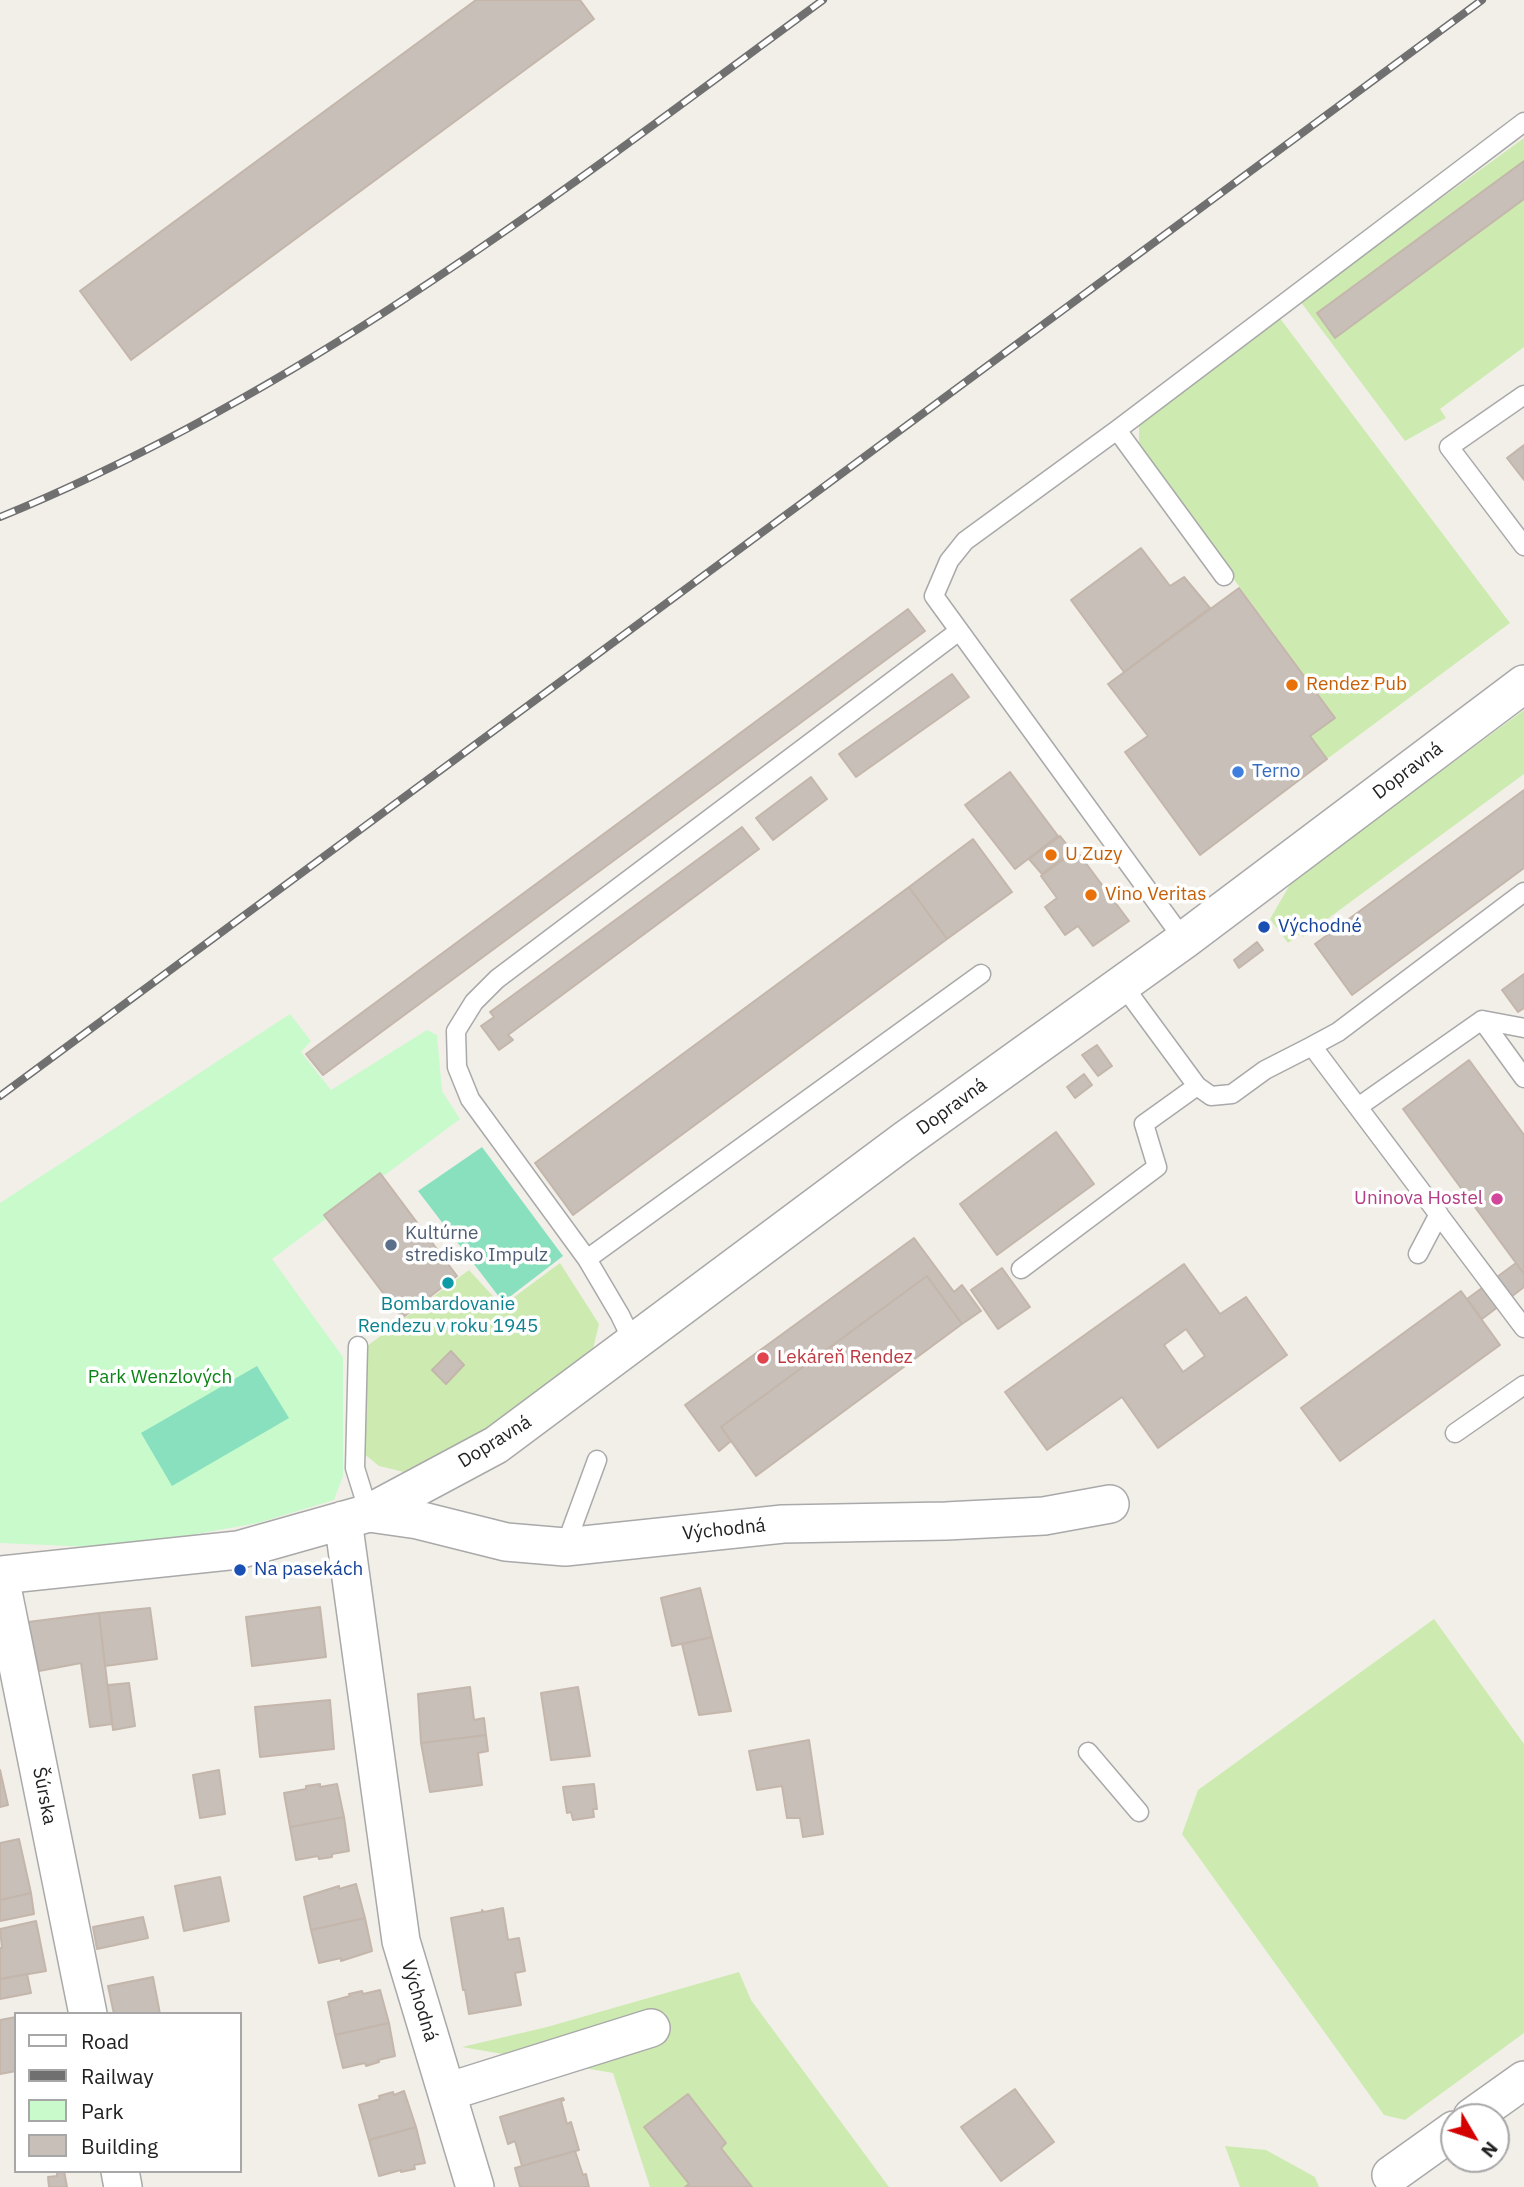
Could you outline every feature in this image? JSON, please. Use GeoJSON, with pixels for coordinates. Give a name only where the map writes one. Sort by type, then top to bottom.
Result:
{"type":"FeatureCollection","features":[{"type":"Feature","properties":{"kind":"street","name":"Dopravná"},"geometry":{"type":"LineString","coordinates":[[356,1517],[496,1445],[905,1140],[1184,940],[1524,684]]}},
{"type":"Feature","properties":{"kind":"street","name":"Východná"},"geometry":{"type":"LineString","coordinates":[[0,1576],[238,1550],[356,1517],[418,1520],[506,1542],[565,1547],[783,1524],[1044,1516],[1110,1504]]}},
{"type":"Feature","properties":{"kind":"street","name":"Východná"},"geometry":{"type":"LineString","coordinates":[[356,1517],[401,1941],[475,2187]]}},
{"type":"Feature","properties":{"kind":"street","name":"Šúrska"},"geometry":{"type":"LineString","coordinates":[[0,1576],[88,2012]]}},
{"type":"Feature","properties":{"kind":"street"},"geometry":{"type":"LineString","coordinates":[[447,2092],[650,2028]]}},
{"type":"Feature","properties":{"kind":"street"},"geometry":{"type":"LineString","coordinates":[[1492,2103],[1524,2080]]}},
{"type":"Feature","properties":{"kind":"street"},"geometry":{"type":"LineString","coordinates":[[1395,2181],[1440,2142]]}},
{"type":"Feature","properties":{"kind":"lane"},"geometry":{"type":"LineString","coordinates":[[1184,940],[934,596],[949,561],[965,541],[1117,430],[1524,122]]}},
{"type":"Feature","properties":{"kind":"lane"},"geometry":{"type":"LineString","coordinates":[[1524,395],[1449,447],[1524,546]]}},
{"type":"Feature","properties":{"kind":"lane"},"geometry":{"type":"LineString","coordinates":[[1117,430],[1224,576]]}},
{"type":"Feature","properties":{"kind":"lane"},"geometry":{"type":"LineString","coordinates":[[634,1344],[587,1259],[470,1099],[457,1067],[456,1031],[474,1002],[497,979],[959,631]]}},
{"type":"Feature","properties":{"kind":"lane"},"geometry":{"type":"LineString","coordinates":[[1122,985],[1197,1086],[1211,1096],[1232,1094],[1265,1070],[1338,1032],[1524,892]]}},
{"type":"Feature","properties":{"kind":"lane"},"geometry":{"type":"LineString","coordinates":[[587,1259],[981,974]]}},
{"type":"Feature","properties":{"kind":"lane"},"geometry":{"type":"LineString","coordinates":[[1358,1107],[1482,1020],[1524,1028]]}},
{"type":"Feature","properties":{"kind":"lane"},"geometry":{"type":"LineString","coordinates":[[1482,1020],[1524,1078]]}},
{"type":"Feature","properties":{"kind":"lane"},"geometry":{"type":"LineString","coordinates":[[1312,1046],[1524,1328]]}},
{"type":"Feature","properties":{"kind":"lane"},"geometry":{"type":"LineString","coordinates":[[1021,1269],[1157,1167],[1144,1124],[1197,1086]]}},
{"type":"Feature","properties":{"kind":"lane"},"geometry":{"type":"LineString","coordinates":[[1418,1254],[1438,1214]]}},
{"type":"Feature","properties":{"kind":"lane"},"geometry":{"type":"LineString","coordinates":[[356,1517],[358,1346]]}},
{"type":"Feature","properties":{"kind":"lane"},"geometry":{"type":"LineString","coordinates":[[1455,1433],[1524,1385]]}},
{"type":"Feature","properties":{"kind":"lane"},"geometry":{"type":"LineString","coordinates":[[565,1547],[597,1460]]}},
{"type":"Feature","properties":{"kind":"lane"},"geometry":{"type":"LineString","coordinates":[[1088,1752],[1139,1812]]}},
{"type":"Feature","properties":{"kind":"green space"},"geometry":{"type":"Polygon","coordinates":[[[1524,138],[1524,347],[1440,409],[1446,418],[1405,441],[1300,301],[1524,138]]]}},
{"type":"Feature","properties":{"kind":"green space"},"geometry":{"type":"Polygon","coordinates":[[[1279,317],[1510,623],[1327,759],[1310,736],[1335,717],[1139,450],[1139,421],[1279,317]]]}},
{"type":"Feature","properties":{"kind":"green space"},"geometry":{"type":"Polygon","coordinates":[[[1524,710],[1524,774],[1303,937],[1300,934],[1288,943],[1270,919],[1292,881],[1524,710]]]}},
{"type":"Feature","properties":{"kind":"green space","name":"Park Wenzlových"},"geometry":{"type":"Polygon","coordinates":[[[290,1014],[311,1041],[301,1052],[331,1090],[427,1030],[437,1035],[442,1091],[460,1119],[272,1259],[343,1357],[343,1476],[334,1500],[258,1523],[118,1548],[0,1543],[0,1203],[290,1014]]]}},
{"type":"Feature","properties":{"kind":"green space"},"geometry":{"type":"Polygon","coordinates":[[[482,1147],[563,1256],[503,1302],[418,1191],[482,1147]]]}},
{"type":"Feature","properties":{"kind":"green space"},"geometry":{"type":"Polygon","coordinates":[[[560,1263],[599,1324],[591,1357],[490,1427],[408,1473],[379,1466],[363,1453],[367,1346],[469,1270],[502,1306],[560,1263]]]}},
{"type":"Feature","properties":{"kind":"green space"},"geometry":{"type":"Polygon","coordinates":[[[257,1366],[289,1418],[172,1486],[141,1433],[257,1366]]]}},
{"type":"Feature","properties":{"kind":"green space"},"geometry":{"type":"Polygon","coordinates":[[[1434,1619],[1524,1744],[1524,2033],[1405,2120],[1384,2115],[1182,1834],[1198,1790],[1434,1619]]]}},
{"type":"Feature","properties":{"kind":"green space"},"geometry":{"type":"Polygon","coordinates":[[[739,1972],[751,2000],[889,2187],[650,2187],[613,2073],[462,2047],[547,2027],[739,1972]]]}},
{"type":"Feature","properties":{"kind":"green space"},"geometry":{"type":"Polygon","coordinates":[[[1225,2146],[1266,2150],[1315,2177],[1319,2187],[1240,2187],[1225,2146]]]}},
{"type":"Feature","properties":{"kind":"building"},"geometry":{"type":"Polygon","coordinates":[[[476,0],[580,0],[594,19],[131,360],[80,291],[476,0]]]}},
{"type":"Feature","properties":{"kind":"building"},"geometry":{"type":"Polygon","coordinates":[[[1524,161],[1524,199],[1335,338],[1317,313],[1524,161]]]}},
{"type":"Feature","properties":{"kind":"building"},"geometry":{"type":"Polygon","coordinates":[[[1524,445],[1524,480],[1507,458],[1524,445]]]}},
{"type":"Feature","properties":{"kind":"building"},"geometry":{"type":"Polygon","coordinates":[[[1141,548],[1170,586],[1184,577],[1210,608],[1124,672],[1071,600],[1141,548]]]}},
{"type":"Feature","properties":{"kind":"building"},"geometry":{"type":"Polygon","coordinates":[[[1239,588],[1335,718],[1310,736],[1327,759],[1200,855],[1125,752],[1148,736],[1108,684],[1239,588]]]}},
{"type":"Feature","properties":{"kind":"building"},"geometry":{"type":"Polygon","coordinates":[[[908,609],[925,631],[323,1075],[306,1054],[908,609]]]}},
{"type":"Feature","properties":{"kind":"building"},"geometry":{"type":"Polygon","coordinates":[[[952,674],[969,697],[856,777],[839,754],[952,674]]]}},
{"type":"Feature","properties":{"kind":"building"},"geometry":{"type":"Polygon","coordinates":[[[1010,772],[1058,836],[1015,869],[965,805],[1010,772]]]}},
{"type":"Feature","properties":{"kind":"building"},"geometry":{"type":"Polygon","coordinates":[[[811,777],[827,799],[773,840],[756,818],[811,777]]]}},
{"type":"Feature","properties":{"kind":"building"},"geometry":{"type":"Polygon","coordinates":[[[1524,790],[1524,868],[1352,995],[1315,944],[1524,790]]]}},
{"type":"Feature","properties":{"kind":"building"},"geometry":{"type":"Polygon","coordinates":[[[742,827],[759,849],[508,1035],[513,1040],[499,1050],[481,1026],[494,1017],[490,1012],[742,827]]]}},
{"type":"Feature","properties":{"kind":"building","name":"U Zuzy"},"geometry":{"type":"Polygon","coordinates":[[[1060,836],[1072,851],[1042,874],[1029,859],[1060,836]]]}},
{"type":"Feature","properties":{"kind":"building"},"geometry":{"type":"Polygon","coordinates":[[[973,839],[1012,892],[947,939],[909,887],[973,839]]]}},
{"type":"Feature","properties":{"kind":"building"},"geometry":{"type":"Polygon","coordinates":[[[1076,850],[1129,921],[1093,946],[1078,926],[1065,935],[1045,907],[1057,898],[1041,876],[1076,850]]]}},
{"type":"Feature","properties":{"kind":"building"},"geometry":{"type":"Polygon","coordinates":[[[909,887],[947,939],[573,1215],[535,1163],[909,887]]]}},
{"type":"Feature","properties":{"kind":"building"},"geometry":{"type":"Polygon","coordinates":[[[1257,942],[1263,950],[1239,968],[1234,960],[1257,942]]]}},
{"type":"Feature","properties":{"kind":"building"},"geometry":{"type":"Polygon","coordinates":[[[1524,974],[1524,1008],[1518,1012],[1502,990],[1524,974]]]}},
{"type":"Feature","properties":{"kind":"building"},"geometry":{"type":"Polygon","coordinates":[[[1097,1045],[1112,1066],[1098,1076],[1082,1055],[1097,1045]]]}},
{"type":"Feature","properties":{"kind":"building","name":"Uninova Hostel"},"geometry":{"type":"Polygon","coordinates":[[[1469,1060],[1524,1135],[1524,1274],[1403,1109],[1469,1060]]]}},
{"type":"Feature","properties":{"kind":"building"},"geometry":{"type":"Polygon","coordinates":[[[1084,1074],[1092,1085],[1075,1098],[1067,1087],[1084,1074]]]}},
{"type":"Feature","properties":{"kind":"building"},"geometry":{"type":"Polygon","coordinates":[[[1056,1132],[1094,1184],[997,1255],[960,1204],[1056,1132]]]}},
{"type":"Feature","properties":{"kind":"building","name":"Kultúrne stredisko Impulz"},"geometry":{"type":"Polygon","coordinates":[[[380,1173],[457,1276],[402,1318],[324,1215],[380,1173]]]}},
{"type":"Feature","properties":{"kind":"building"},"geometry":{"type":"Polygon","coordinates":[[[914,1238],[954,1292],[962,1285],[981,1311],[962,1324],[927,1276],[721,1427],[731,1441],[719,1451],[685,1405],[914,1238]]]}},
{"type":"Feature","properties":{"kind":"building"},"geometry":{"type":"Polygon","coordinates":[[[1516,1263],[1524,1274],[1524,1287],[1482,1319],[1467,1299],[1516,1263]]]}},
{"type":"Feature","properties":{"kind":"building"},"geometry":{"type":"Polygon","coordinates":[[[1184,1264],[1220,1314],[1246,1297],[1287,1355],[1158,1448],[1122,1397],[1047,1450],[1005,1392],[1184,1264]],[[1186,1329],[1164,1345],[1183,1372],[1205,1356],[1186,1329]]]}},
{"type":"Feature","properties":{"kind":"building"},"geometry":{"type":"Polygon","coordinates":[[[1002,1268],[1030,1307],[998,1329],[971,1290],[1002,1268]]]}},
{"type":"Feature","properties":{"kind":"building"},"geometry":{"type":"Polygon","coordinates":[[[927,1276],[962,1324],[756,1476],[721,1427],[927,1276]]]}},
{"type":"Feature","properties":{"kind":"building"},"geometry":{"type":"Polygon","coordinates":[[[1461,1291],[1500,1345],[1340,1461],[1301,1408],[1461,1291]]]}},
{"type":"Feature","properties":{"kind":"building"},"geometry":{"type":"Polygon","coordinates":[[[451,1351],[464,1365],[446,1384],[432,1370],[451,1351]]]}},
{"type":"Feature","properties":{"kind":"building"},"geometry":{"type":"Polygon","coordinates":[[[700,1588],[712,1637],[672,1646],[661,1598],[700,1588]]]}},
{"type":"Feature","properties":{"kind":"building"},"geometry":{"type":"Polygon","coordinates":[[[320,1607],[326,1657],[252,1666],[246,1617],[320,1607]]]}},
{"type":"Feature","properties":{"kind":"building"},"geometry":{"type":"Polygon","coordinates":[[[150,1608],[157,1659],[105,1666],[99,1613],[150,1608]]]}},
{"type":"Feature","properties":{"kind":"building"},"geometry":{"type":"Polygon","coordinates":[[[99,1613],[112,1724],[90,1727],[81,1663],[39,1671],[28,1622],[99,1613]]]}},
{"type":"Feature","properties":{"kind":"building"},"geometry":{"type":"Polygon","coordinates":[[[712,1637],[731,1711],[699,1715],[682,1644],[712,1637]]]}},
{"type":"Feature","properties":{"kind":"building"},"geometry":{"type":"Polygon","coordinates":[[[129,1683],[135,1726],[113,1730],[108,1685],[129,1683]]]}},
{"type":"Feature","properties":{"kind":"building"},"geometry":{"type":"Polygon","coordinates":[[[470,1687],[474,1720],[484,1718],[486,1735],[421,1743],[418,1694],[470,1687]]]}},
{"type":"Feature","properties":{"kind":"building"},"geometry":{"type":"Polygon","coordinates":[[[578,1687],[590,1756],[551,1760],[541,1693],[578,1687]]]}},
{"type":"Feature","properties":{"kind":"building"},"geometry":{"type":"Polygon","coordinates":[[[330,1700],[334,1749],[260,1757],[255,1707],[330,1700]]]}},
{"type":"Feature","properties":{"kind":"building"},"geometry":{"type":"Polygon","coordinates":[[[486,1735],[488,1751],[478,1753],[482,1785],[430,1792],[421,1743],[486,1735]]]}},
{"type":"Feature","properties":{"kind":"building"},"geometry":{"type":"Polygon","coordinates":[[[809,1740],[823,1834],[803,1837],[800,1818],[787,1818],[782,1786],[757,1790],[749,1751],[809,1740]]]}},
{"type":"Feature","properties":{"kind":"building"},"geometry":{"type":"Polygon","coordinates":[[[0,1770],[8,1805],[0,1807],[0,1770]]]}},
{"type":"Feature","properties":{"kind":"building"},"geometry":{"type":"Polygon","coordinates":[[[219,1770],[225,1814],[200,1818],[193,1775],[219,1770]]]}},
{"type":"Feature","properties":{"kind":"building"},"geometry":{"type":"Polygon","coordinates":[[[320,1784],[320,1787],[337,1784],[344,1817],[290,1827],[284,1793],[320,1784]]]}},
{"type":"Feature","properties":{"kind":"building"},"geometry":{"type":"Polygon","coordinates":[[[594,1784],[597,1809],[593,1809],[594,1817],[573,1820],[571,1812],[567,1813],[563,1787],[594,1784]]]}},
{"type":"Feature","properties":{"kind":"building"},"geometry":{"type":"Polygon","coordinates":[[[344,1817],[349,1851],[332,1854],[332,1857],[319,1859],[318,1856],[296,1860],[290,1827],[344,1817]]]}},
{"type":"Feature","properties":{"kind":"building"},"geometry":{"type":"Polygon","coordinates":[[[19,1839],[31,1893],[0,1900],[0,1843],[19,1839]]]}},
{"type":"Feature","properties":{"kind":"building"},"geometry":{"type":"Polygon","coordinates":[[[220,1877],[229,1921],[184,1931],[175,1886],[220,1877]]]}},
{"type":"Feature","properties":{"kind":"building"},"geometry":{"type":"Polygon","coordinates":[[[356,1884],[365,1918],[311,1930],[304,1897],[339,1886],[339,1889],[356,1884]]]}},
{"type":"Feature","properties":{"kind":"building"},"geometry":{"type":"Polygon","coordinates":[[[31,1893],[34,1914],[0,1921],[0,1900],[31,1893]]]}},
{"type":"Feature","properties":{"kind":"building"},"geometry":{"type":"Polygon","coordinates":[[[503,1908],[508,1940],[519,1938],[525,1971],[515,1973],[521,2005],[469,2014],[451,1918],[503,1908]]]}},
{"type":"Feature","properties":{"kind":"building"},"geometry":{"type":"Polygon","coordinates":[[[143,1917],[148,1938],[97,1949],[93,1927],[143,1917]]]}},
{"type":"Feature","properties":{"kind":"building"},"geometry":{"type":"Polygon","coordinates":[[[365,1918],[372,1951],[341,1961],[341,1958],[319,1963],[311,1930],[365,1918]]]}},
{"type":"Feature","properties":{"kind":"building"},"geometry":{"type":"Polygon","coordinates":[[[36,1921],[46,1971],[0,1979],[0,1929],[36,1921]]]}},
{"type":"Feature","properties":{"kind":"building"},"geometry":{"type":"Polygon","coordinates":[[[27,1974],[31,1993],[0,1999],[0,1979],[27,1974]]]}},
{"type":"Feature","properties":{"kind":"building"},"geometry":{"type":"Polygon","coordinates":[[[153,1977],[160,2012],[114,2012],[108,1986],[153,1977]]]}},
{"type":"Feature","properties":{"kind":"building"},"geometry":{"type":"Polygon","coordinates":[[[380,1990],[389,2023],[335,2035],[328,2002],[362,1991],[363,1994],[380,1990]]]}},
{"type":"Feature","properties":{"kind":"building"},"geometry":{"type":"Polygon","coordinates":[[[14,2017],[14,2071],[0,2074],[0,2020],[14,2017]]]}},
{"type":"Feature","properties":{"kind":"building"},"geometry":{"type":"Polygon","coordinates":[[[389,2023],[395,2056],[366,2066],[365,2063],[343,2068],[335,2035],[389,2023]]]}},
{"type":"Feature","properties":{"kind":"building"},"geometry":{"type":"Polygon","coordinates":[[[1015,2089],[1054,2142],[1001,2181],[961,2127],[1015,2089]]]}},
{"type":"Feature","properties":{"kind":"building"},"geometry":{"type":"Polygon","coordinates":[[[404,2091],[416,2127],[369,2140],[359,2105],[380,2099],[379,2096],[404,2091]]]}},
{"type":"Feature","properties":{"kind":"building"},"geometry":{"type":"Polygon","coordinates":[[[688,2094],[726,2143],[721,2148],[752,2187],[685,2187],[689,2184],[644,2127],[688,2094]]]}},
{"type":"Feature","properties":{"kind":"building"},"geometry":{"type":"Polygon","coordinates":[[[563,2098],[561,2101],[567,2124],[571,2122],[579,2150],[522,2166],[515,2141],[508,2144],[500,2117],[563,2098]]]}},
{"type":"Feature","properties":{"kind":"building"},"geometry":{"type":"Polygon","coordinates":[[[416,2127],[425,2163],[414,2165],[415,2169],[379,2176],[369,2140],[416,2127]]]}},
{"type":"Feature","properties":{"kind":"building"},"geometry":{"type":"Polygon","coordinates":[[[575,2151],[589,2187],[520,2187],[515,2168],[575,2151]]]}},
{"type":"Feature","properties":{"kind":"building"},"geometry":{"type":"Polygon","coordinates":[[[57,2173],[64,2173],[67,2187],[49,2187],[48,2177],[57,2176],[57,2173]]]}},
{"type":"Feature","properties":{"kind":"railway"},"geometry":{"type":"LineString","coordinates":[[0,517],[112,467],[220,411],[325,349],[427,284],[527,215],[823,0]]}},
{"type":"Feature","properties":{"kind":"railway"},"geometry":{"type":"LineString","coordinates":[[0,1096],[1482,0]]}},
{"type":"Feature","properties":{"kind":"place","name":"Rendez Pub"},"geometry":{"type":"Point","coordinates":[1292,685]}},
{"type":"Feature","properties":{"kind":"place","name":"Terno"},"geometry":{"type":"Point","coordinates":[1238,772]}},
{"type":"Feature","properties":{"kind":"place","name":"U Zuzy"},"geometry":{"type":"Point","coordinates":[1051,855]}},
{"type":"Feature","properties":{"kind":"place","name":"Vino Veritas"},"geometry":{"type":"Point","coordinates":[1091,895]}},
{"type":"Feature","properties":{"kind":"place","name":"Východné"},"geometry":{"type":"Point","coordinates":[1264,927]}},
{"type":"Feature","properties":{"kind":"place","name":"Uninova Hostel"},"geometry":{"type":"Point","coordinates":[1497,1199]}},
{"type":"Feature","properties":{"kind":"place","name":"Kultúrne stredisko Impulz"},"geometry":{"type":"Point","coordinates":[391,1245]}},
{"type":"Feature","properties":{"kind":"place","name":"Bombardovanie Rendezu v roku 1945"},"geometry":{"type":"Point","coordinates":[448,1283]}},
{"type":"Feature","properties":{"kind":"place","name":"Lekáreň Rendez"},"geometry":{"type":"Point","coordinates":[763,1358]}},
{"type":"Feature","properties":{"kind":"place","name":"Na pasekách"},"geometry":{"type":"Point","coordinates":[240,1570]}}]}
